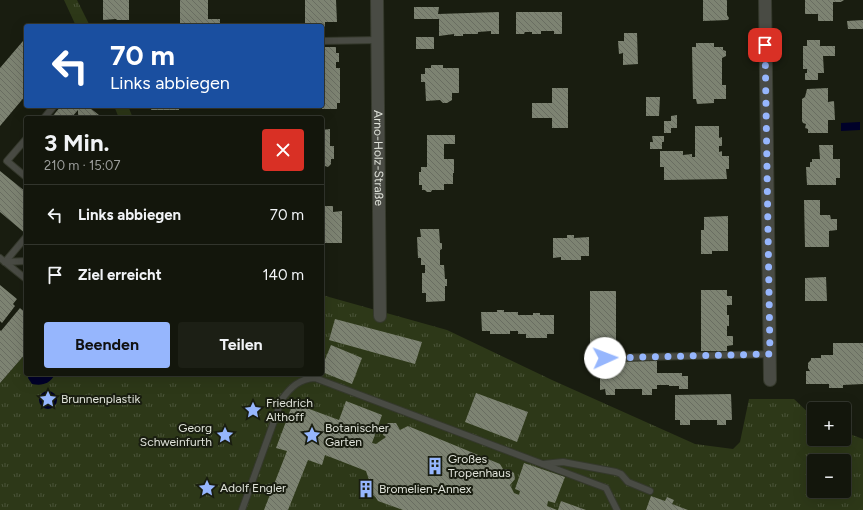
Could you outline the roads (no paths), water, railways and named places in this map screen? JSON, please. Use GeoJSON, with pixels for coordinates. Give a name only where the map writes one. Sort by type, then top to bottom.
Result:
{"type":"FeatureCollection","features":[{"type":"Feature","properties":{"kind":"street","name":"Arno-Holz-Straße"},"geometry":{"type":"LineString","coordinates":[[377,0],[380,316]]}},
{"type":"Feature","properties":{"kind":"street"},"geometry":{"type":"LineString","coordinates":[[765,0],[770,380]]}},
{"type":"Feature","properties":{"kind":"lane"},"geometry":{"type":"LineString","coordinates":[[324,41],[378,40]]}},
{"type":"Feature","properties":{"kind":"lane"},"geometry":{"type":"LineString","coordinates":[[46,116],[52,108]]}},
{"type":"Feature","properties":{"kind":"lane"},"geometry":{"type":"LineString","coordinates":[[24,141],[7,161],[24,175]]}},
{"type":"Feature","properties":{"kind":"lane"},"geometry":{"type":"LineString","coordinates":[[2,260],[24,239]]}},
{"type":"Feature","properties":{"kind":"lane"},"geometry":{"type":"LineString","coordinates":[[2,260],[24,261]]}},
{"type":"Feature","properties":{"kind":"lane"},"geometry":{"type":"LineString","coordinates":[[2,260],[24,277]]}},
{"type":"Feature","properties":{"kind":"lane"},"geometry":{"type":"LineString","coordinates":[[605,358],[770,354]]}},
{"type":"Feature","properties":{"kind":"lane"},"geometry":{"type":"LineString","coordinates":[[242,510],[282,399],[291,387],[308,378],[315,378],[606,488],[618,510]]}},
{"type":"Feature","properties":{"kind":"lane"},"geometry":{"type":"LineString","coordinates":[[542,464],[564,462],[616,472],[621,474],[628,482],[650,491]]}},
{"type":"Feature","properties":{"kind":"water"},"geometry":{"type":"Polygon","coordinates":[[[860,122],[860,130],[841,131],[841,123],[860,122]]]}},
{"type":"Feature","properties":{"kind":"water"},"geometry":{"type":"Polygon","coordinates":[[[28,376],[54,376],[45,384],[39,385],[32,384],[28,378],[28,376]]]}},
{"type":"Feature","properties":{"kind":"water","name":"Brunnenplastik"},"geometry":{"type":"Polygon","coordinates":[[[48,391],[54,394],[57,400],[54,406],[48,409],[42,406],[39,400],[42,394],[48,391]]]}},
{"type":"Feature","properties":{"kind":"place","name":"Brunnenplastik"},"geometry":{"type":"Point","coordinates":[48,399]}},
{"type":"Feature","properties":{"kind":"place","name":"Friedrich Althoff"},"geometry":{"type":"Point","coordinates":[253,410]}},
{"type":"Feature","properties":{"kind":"place","name":"Georg Schweinfurth"},"geometry":{"type":"Point","coordinates":[225,435]}},
{"type":"Feature","properties":{"kind":"place","name":"Botanischer Garten"},"geometry":{"type":"Point","coordinates":[312,435]}},
{"type":"Feature","properties":{"kind":"place","name":"Großes Tropenhaus"},"geometry":{"type":"Point","coordinates":[435,466]}},
{"type":"Feature","properties":{"kind":"place","name":"Adolf Engler"},"geometry":{"type":"Point","coordinates":[207,488]}},
{"type":"Feature","properties":{"kind":"place","name":"Bromelien-Annex"},"geometry":{"type":"Point","coordinates":[366,489]}}]}
